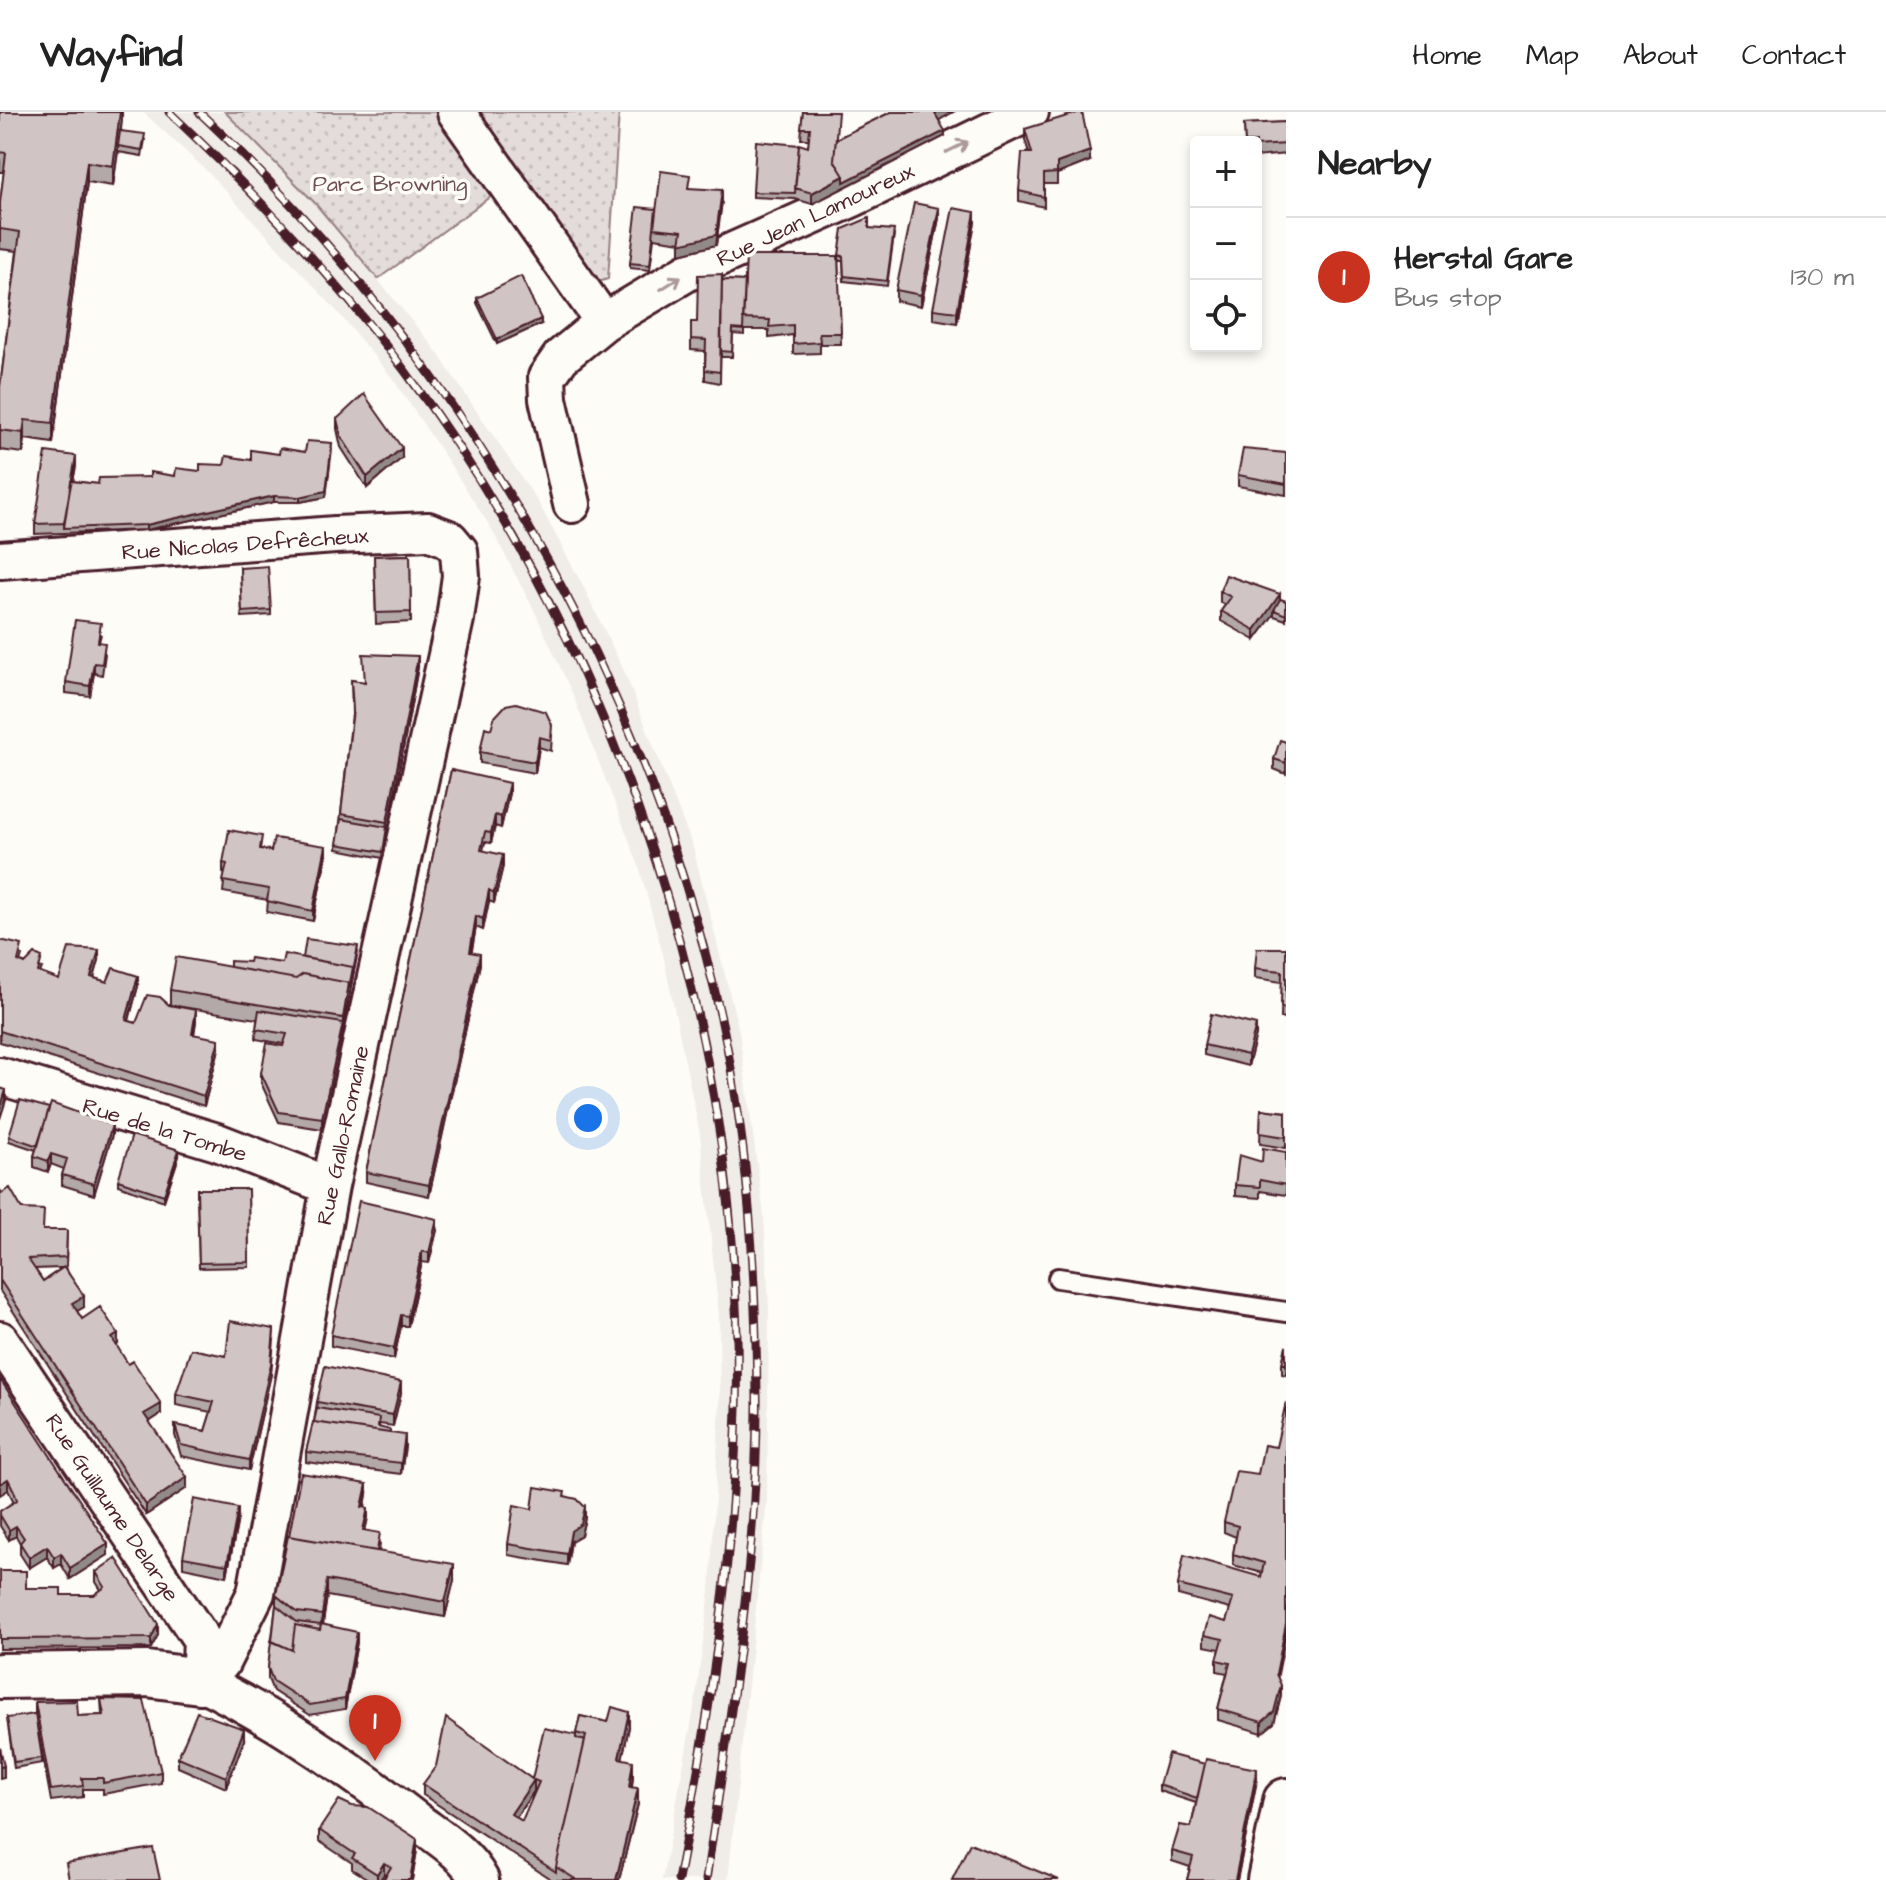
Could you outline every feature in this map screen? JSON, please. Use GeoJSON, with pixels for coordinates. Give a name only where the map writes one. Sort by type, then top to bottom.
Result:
{"type":"FeatureCollection","features":[{"type":"Feature","properties":{"kind":"street"},"geometry":{"type":"LineString","coordinates":[[456,112],[604,322]]}},
{"type":"Feature","properties":{"kind":"street","name":"Rue Jean Lamoureux"},"geometry":{"type":"LineString","coordinates":[[572,504],[548,399],[547,377],[561,357],[604,322],[691,270],[853,198],[1030,112]]}},
{"type":"Feature","properties":{"kind":"street","name":"Rue Nicolas Defrêcheux"},"geometry":{"type":"LineString","coordinates":[[0,560],[428,531],[449,539],[459,551],[461,576]]}},
{"type":"Feature","properties":{"kind":"street","name":"Rue Gallo-Romaine"},"geometry":{"type":"LineString","coordinates":[[200,1681],[221,1663],[256,1593],[330,1186],[455,619],[461,576]]}},
{"type":"Feature","properties":{"kind":"street","name":"Rue de la Tombe"},"geometry":{"type":"LineString","coordinates":[[0,1076],[217,1142],[330,1186]]}},
{"type":"Feature","properties":{"kind":"street","name":"Rue Guillaume Delarge"},"geometry":{"type":"LineString","coordinates":[[0,1340],[202,1640],[200,1681]]}},
{"type":"Feature","properties":{"kind":"street"},"geometry":{"type":"LineString","coordinates":[[0,1676],[147,1674],[200,1681],[253,1707],[381,1792],[475,1871]]}},
{"type":"Feature","properties":{"kind":"street"},"geometry":{"type":"LineString","coordinates":[[1270,1880],[1286,1801]]}},
{"type":"Feature","properties":{"kind":"lane"},"geometry":{"type":"LineString","coordinates":[[1058,1278],[1286,1312]]}},
{"type":"Feature","properties":{"kind":"shaded area"},"geometry":{"type":"Polygon","coordinates":[[[143,112],[225,112],[314,202],[434,348],[538,502],[583,586],[624,671],[693,847],[739,1031],[764,1216],[769,1309],[767,1500],[728,1880],[662,1880],[695,1703],[710,1591],[720,1403],[719,1316],[700,1134],[663,954],[639,866],[573,695],[535,612],[491,528],[446,458],[393,379],[336,310],[209,173],[143,112]]]}},
{"type":"Feature","properties":{"kind":"green space","name":"Parc Browning"},"geometry":{"type":"Polygon","coordinates":[[[225,112],[619,112],[608,279],[585,286],[513,180],[378,279],[314,202],[225,112]]]}},
{"type":"Feature","properties":{"kind":"building"},"geometry":{"type":"Polygon","coordinates":[[[0,112],[120,112],[113,166],[87,162],[53,423],[25,420],[23,433],[0,430],[0,387],[20,232],[0,229],[6,153],[0,152],[0,112]]]}},
{"type":"Feature","properties":{"kind":"building"},"geometry":{"type":"Polygon","coordinates":[[[803,112],[838,112],[834,160],[844,176],[812,193],[795,188],[799,144],[808,147],[810,128],[801,128],[803,112]]]}},
{"type":"Feature","properties":{"kind":"building"},"geometry":{"type":"Polygon","coordinates":[[[891,112],[934,112],[945,131],[844,182],[844,176],[834,160],[836,139],[891,112]]]}},
{"type":"Feature","properties":{"kind":"building"},"geometry":{"type":"Polygon","coordinates":[[[1082,112],[1090,151],[1057,163],[1057,173],[1044,174],[1044,197],[1019,191],[1022,153],[1032,153],[1025,129],[1082,112]]]}},
{"type":"Feature","properties":{"kind":"building"},"geometry":{"type":"Polygon","coordinates":[[[1286,122],[1286,144],[1262,146],[1262,136],[1245,136],[1244,124],[1286,122]]]}},
{"type":"Feature","properties":{"kind":"building"},"geometry":{"type":"Polygon","coordinates":[[[120,131],[145,134],[142,150],[118,146],[120,131]]]}},
{"type":"Feature","properties":{"kind":"building"},"geometry":{"type":"Polygon","coordinates":[[[756,141],[799,145],[795,193],[753,192],[756,141]]]}},
{"type":"Feature","properties":{"kind":"building"},"geometry":{"type":"Polygon","coordinates":[[[661,171],[690,175],[688,188],[722,190],[716,235],[680,244],[682,231],[654,228],[661,171]]]}},
{"type":"Feature","properties":{"kind":"building"},"geometry":{"type":"Polygon","coordinates":[[[914,203],[939,208],[921,295],[896,290],[914,203]]]}},
{"type":"Feature","properties":{"kind":"building"},"geometry":{"type":"Polygon","coordinates":[[[637,207],[656,209],[650,265],[630,263],[637,207]]]}},
{"type":"Feature","properties":{"kind":"building"},"geometry":{"type":"Polygon","coordinates":[[[953,208],[975,212],[957,312],[933,309],[953,208]]]}},
{"type":"Feature","properties":{"kind":"building"},"geometry":{"type":"Polygon","coordinates":[[[869,218],[869,228],[894,230],[887,281],[844,276],[843,256],[839,255],[843,229],[869,218]]]}},
{"type":"Feature","properties":{"kind":"building"},"geometry":{"type":"Polygon","coordinates":[[[746,256],[838,256],[841,333],[819,333],[820,342],[793,344],[793,325],[769,327],[770,320],[743,319],[746,256]]]}},
{"type":"Feature","properties":{"kind":"building"},"geometry":{"type":"Polygon","coordinates":[[[722,274],[720,372],[705,370],[706,340],[691,339],[691,322],[697,322],[698,275],[722,274]]]}},
{"type":"Feature","properties":{"kind":"building"},"geometry":{"type":"Polygon","coordinates":[[[521,276],[541,319],[497,339],[477,298],[521,276]]]}},
{"type":"Feature","properties":{"kind":"building"},"geometry":{"type":"Polygon","coordinates":[[[722,280],[745,281],[743,330],[733,329],[732,352],[721,351],[722,280]]]}},
{"type":"Feature","properties":{"kind":"building"},"geometry":{"type":"Polygon","coordinates":[[[364,394],[402,448],[367,477],[341,436],[337,419],[364,394]]]}},
{"type":"Feature","properties":{"kind":"building"},"geometry":{"type":"Polygon","coordinates":[[[307,441],[332,443],[326,491],[300,497],[274,496],[146,525],[64,528],[71,481],[98,484],[99,478],[150,477],[150,472],[175,476],[176,468],[200,471],[200,464],[224,465],[226,456],[251,460],[251,450],[279,454],[280,448],[305,452],[307,441]]]}},
{"type":"Feature","properties":{"kind":"building"},"geometry":{"type":"Polygon","coordinates":[[[1243,449],[1286,453],[1286,484],[1238,475],[1243,449]]]}},
{"type":"Feature","properties":{"kind":"building"},"geometry":{"type":"Polygon","coordinates":[[[46,452],[76,456],[64,523],[35,524],[46,452]]]}},
{"type":"Feature","properties":{"kind":"building"},"geometry":{"type":"Polygon","coordinates":[[[410,555],[411,612],[376,613],[374,556],[410,555]]]}},
{"type":"Feature","properties":{"kind":"building"},"geometry":{"type":"Polygon","coordinates":[[[268,566],[271,610],[242,612],[240,568],[268,566]]]}},
{"type":"Feature","properties":{"kind":"building"},"geometry":{"type":"Polygon","coordinates":[[[1226,575],[1280,594],[1255,630],[1221,611],[1231,597],[1220,591],[1226,575]]]}},
{"type":"Feature","properties":{"kind":"building"},"geometry":{"type":"Polygon","coordinates":[[[1280,599],[1286,601],[1286,615],[1274,610],[1280,599]]]}},
{"type":"Feature","properties":{"kind":"building"},"geometry":{"type":"Polygon","coordinates":[[[75,620],[101,623],[98,642],[105,643],[102,664],[94,663],[90,686],[66,682],[75,620]]]}},
{"type":"Feature","properties":{"kind":"building"},"geometry":{"type":"Polygon","coordinates":[[[363,654],[418,656],[387,822],[341,814],[353,709],[351,680],[365,682],[363,654]]]}},
{"type":"Feature","properties":{"kind":"building"},"geometry":{"type":"Polygon","coordinates":[[[516,703],[546,712],[552,725],[551,740],[539,737],[535,762],[480,752],[485,727],[491,729],[494,718],[506,705],[516,703]]]}},
{"type":"Feature","properties":{"kind":"building"},"geometry":{"type":"Polygon","coordinates":[[[1280,740],[1286,742],[1286,763],[1274,759],[1280,740]]]}},
{"type":"Feature","properties":{"kind":"building"},"geometry":{"type":"Polygon","coordinates":[[[451,770],[509,783],[501,817],[495,815],[491,833],[485,832],[481,850],[503,855],[494,893],[489,890],[483,919],[476,916],[470,952],[480,954],[429,1185],[366,1172],[451,770]]]}},
{"type":"Feature","properties":{"kind":"building"},"geometry":{"type":"Polygon","coordinates":[[[341,819],[387,827],[383,852],[337,844],[341,819]]]}},
{"type":"Feature","properties":{"kind":"building"},"geometry":{"type":"Polygon","coordinates":[[[229,830],[262,836],[260,849],[271,851],[274,838],[326,846],[313,911],[267,901],[269,889],[223,881],[229,830]]]}},
{"type":"Feature","properties":{"kind":"building"},"geometry":{"type":"Polygon","coordinates":[[[306,939],[358,946],[353,972],[353,967],[303,958],[306,939]]]}},
{"type":"Feature","properties":{"kind":"building"},"geometry":{"type":"Polygon","coordinates":[[[0,940],[22,945],[18,961],[25,964],[35,954],[42,957],[38,972],[59,980],[69,948],[99,950],[91,977],[107,982],[113,968],[138,976],[126,1020],[136,1023],[147,995],[160,997],[169,1005],[196,1010],[192,1034],[219,1039],[204,1096],[0,1031],[0,940]]]}},
{"type":"Feature","properties":{"kind":"building"},"geometry":{"type":"Polygon","coordinates":[[[1257,948],[1286,948],[1286,1009],[1281,1007],[1282,971],[1255,968],[1257,948]]]}},
{"type":"Feature","properties":{"kind":"building"},"geometry":{"type":"Polygon","coordinates":[[[284,954],[353,967],[349,988],[349,983],[303,974],[296,979],[230,967],[230,961],[249,962],[250,958],[282,963],[284,954]]]}},
{"type":"Feature","properties":{"kind":"building"},"geometry":{"type":"Polygon","coordinates":[[[176,957],[296,979],[303,974],[349,983],[343,1018],[170,990],[176,957]]]}},
{"type":"Feature","properties":{"kind":"building"},"geometry":{"type":"Polygon","coordinates":[[[259,1010],[343,1023],[322,1118],[279,1112],[261,1073],[267,1043],[283,1046],[287,1034],[256,1029],[259,1010]]]}},
{"type":"Feature","properties":{"kind":"building"},"geometry":{"type":"Polygon","coordinates":[[[1211,1014],[1256,1025],[1248,1055],[1204,1045],[1211,1014]]]}},
{"type":"Feature","properties":{"kind":"building"},"geometry":{"type":"Polygon","coordinates":[[[0,1088],[6,1090],[0,1109],[0,1088]]]}},
{"type":"Feature","properties":{"kind":"building"},"geometry":{"type":"Polygon","coordinates":[[[20,1100],[49,1108],[38,1146],[9,1136],[20,1100]]]}},
{"type":"Feature","properties":{"kind":"building"},"geometry":{"type":"Polygon","coordinates":[[[51,1103],[112,1125],[94,1184],[62,1175],[67,1159],[51,1154],[48,1161],[34,1156],[51,1103]]]}},
{"type":"Feature","properties":{"kind":"building"},"geometry":{"type":"Polygon","coordinates":[[[1261,1109],[1286,1112],[1286,1137],[1260,1133],[1261,1109]]]}},
{"type":"Feature","properties":{"kind":"building"},"geometry":{"type":"Polygon","coordinates":[[[132,1135],[179,1150],[164,1195],[118,1180],[132,1135]]]}},
{"type":"Feature","properties":{"kind":"building"},"geometry":{"type":"Polygon","coordinates":[[[1263,1148],[1286,1152],[1286,1185],[1260,1180],[1260,1187],[1235,1185],[1239,1155],[1262,1162],[1263,1148]]]}},
{"type":"Feature","properties":{"kind":"building"},"geometry":{"type":"Polygon","coordinates":[[[10,1188],[22,1209],[44,1210],[43,1230],[67,1230],[66,1257],[28,1259],[43,1281],[64,1267],[84,1296],[72,1303],[82,1319],[100,1307],[118,1334],[112,1338],[128,1364],[133,1361],[161,1404],[144,1414],[187,1477],[146,1505],[0,1280],[0,1194],[10,1188]]]}},
{"type":"Feature","properties":{"kind":"building"},"geometry":{"type":"Polygon","coordinates":[[[197,1189],[248,1189],[249,1262],[199,1263],[197,1189]]]}},
{"type":"Feature","properties":{"kind":"building"},"geometry":{"type":"Polygon","coordinates":[[[359,1201],[437,1219],[429,1253],[422,1251],[408,1316],[401,1315],[394,1348],[331,1335],[359,1201]]]}},
{"type":"Feature","properties":{"kind":"building"},"geometry":{"type":"Polygon","coordinates":[[[230,1321],[274,1329],[271,1364],[249,1460],[181,1445],[175,1425],[205,1431],[214,1402],[176,1394],[191,1349],[226,1356],[230,1321]]]}},
{"type":"Feature","properties":{"kind":"building"},"geometry":{"type":"Polygon","coordinates":[[[325,1366],[401,1382],[393,1415],[317,1402],[325,1366]]]}},
{"type":"Feature","properties":{"kind":"building"},"geometry":{"type":"Polygon","coordinates":[[[0,1379],[108,1544],[70,1568],[61,1553],[54,1557],[47,1546],[29,1557],[20,1543],[24,1538],[16,1526],[9,1530],[0,1515],[0,1511],[17,1500],[8,1479],[0,1484],[0,1379]]]}},
{"type":"Feature","properties":{"kind":"building"},"geometry":{"type":"Polygon","coordinates":[[[1286,1402],[1286,1624],[1276,1674],[1281,1685],[1274,1712],[1262,1722],[1218,1709],[1230,1663],[1217,1660],[1223,1639],[1204,1635],[1209,1617],[1226,1622],[1233,1599],[1178,1585],[1184,1555],[1261,1577],[1264,1563],[1233,1554],[1238,1526],[1224,1522],[1236,1471],[1258,1474],[1264,1445],[1276,1447],[1286,1402]]]}},
{"type":"Feature","properties":{"kind":"building"},"geometry":{"type":"Polygon","coordinates":[[[317,1408],[379,1418],[378,1427],[390,1430],[390,1433],[314,1422],[317,1408]]]}},
{"type":"Feature","properties":{"kind":"building"},"geometry":{"type":"Polygon","coordinates":[[[313,1422],[405,1435],[401,1463],[306,1452],[313,1422]]]}},
{"type":"Feature","properties":{"kind":"building"},"geometry":{"type":"Polygon","coordinates":[[[301,1473],[367,1484],[362,1507],[368,1508],[363,1530],[380,1533],[377,1551],[289,1536],[301,1473]]]}},
{"type":"Feature","properties":{"kind":"building"},"geometry":{"type":"Polygon","coordinates":[[[535,1487],[565,1492],[564,1496],[577,1499],[585,1507],[581,1524],[571,1531],[567,1554],[508,1544],[514,1505],[532,1509],[535,1487]]]}},
{"type":"Feature","properties":{"kind":"building"},"geometry":{"type":"Polygon","coordinates":[[[194,1499],[238,1508],[227,1565],[183,1557],[194,1499]]]}},
{"type":"Feature","properties":{"kind":"building"},"geometry":{"type":"Polygon","coordinates":[[[288,1536],[454,1564],[445,1602],[327,1580],[322,1615],[297,1612],[276,1595],[288,1536]]]}},
{"type":"Feature","properties":{"kind":"building"},"geometry":{"type":"Polygon","coordinates":[[[116,1558],[158,1624],[151,1638],[0,1639],[0,1571],[26,1571],[26,1588],[61,1588],[61,1595],[94,1595],[105,1587],[96,1572],[116,1558]]]}},
{"type":"Feature","properties":{"kind":"building"},"geometry":{"type":"Polygon","coordinates":[[[276,1605],[297,1622],[321,1625],[320,1630],[295,1625],[292,1650],[272,1641],[276,1605]]]}},
{"type":"Feature","properties":{"kind":"building"},"geometry":{"type":"Polygon","coordinates":[[[321,1624],[357,1632],[345,1699],[310,1705],[273,1681],[268,1668],[271,1641],[292,1650],[295,1625],[320,1630],[321,1624]]]}},
{"type":"Feature","properties":{"kind":"building"},"geometry":{"type":"Polygon","coordinates":[[[101,1699],[144,1700],[161,1772],[103,1783],[103,1778],[82,1778],[83,1786],[51,1790],[35,1702],[77,1701],[78,1716],[104,1715],[101,1699]]]}},
{"type":"Feature","properties":{"kind":"building"},"geometry":{"type":"Polygon","coordinates":[[[612,1707],[629,1712],[619,1758],[633,1761],[629,1787],[638,1788],[616,1880],[577,1880],[556,1867],[586,1736],[576,1733],[580,1716],[608,1722],[612,1707]]]}},
{"type":"Feature","properties":{"kind":"building"},"geometry":{"type":"Polygon","coordinates":[[[197,1712],[244,1729],[226,1777],[178,1757],[197,1712]]]}},
{"type":"Feature","properties":{"kind":"building"},"geometry":{"type":"Polygon","coordinates":[[[35,1714],[42,1758],[14,1762],[7,1718],[35,1714]]]}},
{"type":"Feature","properties":{"kind":"building"},"geometry":{"type":"Polygon","coordinates":[[[446,1718],[532,1779],[544,1728],[576,1735],[576,1738],[585,1741],[556,1872],[423,1784],[436,1766],[446,1718]],[[534,1780],[511,1814],[522,1821],[539,1782],[534,1780]]]}},
{"type":"Feature","properties":{"kind":"building"},"geometry":{"type":"Polygon","coordinates":[[[1168,1754],[1205,1764],[1197,1798],[1159,1785],[1168,1754]]]}},
{"type":"Feature","properties":{"kind":"building"},"geometry":{"type":"Polygon","coordinates":[[[1206,1759],[1257,1769],[1235,1880],[1187,1880],[1193,1857],[1172,1851],[1180,1825],[1191,1827],[1206,1759]]]}},
{"type":"Feature","properties":{"kind":"building"},"geometry":{"type":"Polygon","coordinates":[[[339,1800],[352,1806],[368,1807],[417,1839],[410,1880],[383,1880],[391,1867],[384,1863],[377,1874],[352,1858],[355,1854],[319,1830],[339,1800]]]}},
{"type":"Feature","properties":{"kind":"building"},"geometry":{"type":"Polygon","coordinates":[[[970,1843],[1059,1880],[952,1880],[970,1843]]]}},
{"type":"Feature","properties":{"kind":"building"},"geometry":{"type":"Polygon","coordinates":[[[153,1848],[160,1880],[69,1880],[66,1863],[153,1848]]]}},
{"type":"Feature","properties":{"kind":"railway"},"geometry":{"type":"LineString","coordinates":[[169,112],[263,204],[351,302],[405,371],[482,485],[550,605],[608,732],[656,862],[693,996],[719,1132],[734,1270],[737,1408],[735,1468],[717,1645],[678,1880]]}},
{"type":"Feature","properties":{"kind":"railway"},"geometry":{"type":"LineString","coordinates":[[199,112],[294,207],[381,310],[460,418],[532,532],[594,651],[647,775],[691,902],[724,1032],[740,1123],[753,1260],[757,1398],[753,1519],[747,1580],[733,1701],[706,1880]]}},
{"type":"Feature","properties":{"kind":"place","name":"Herstal Gare"},"geometry":{"type":"Point","coordinates":[375,1761]}}]}
